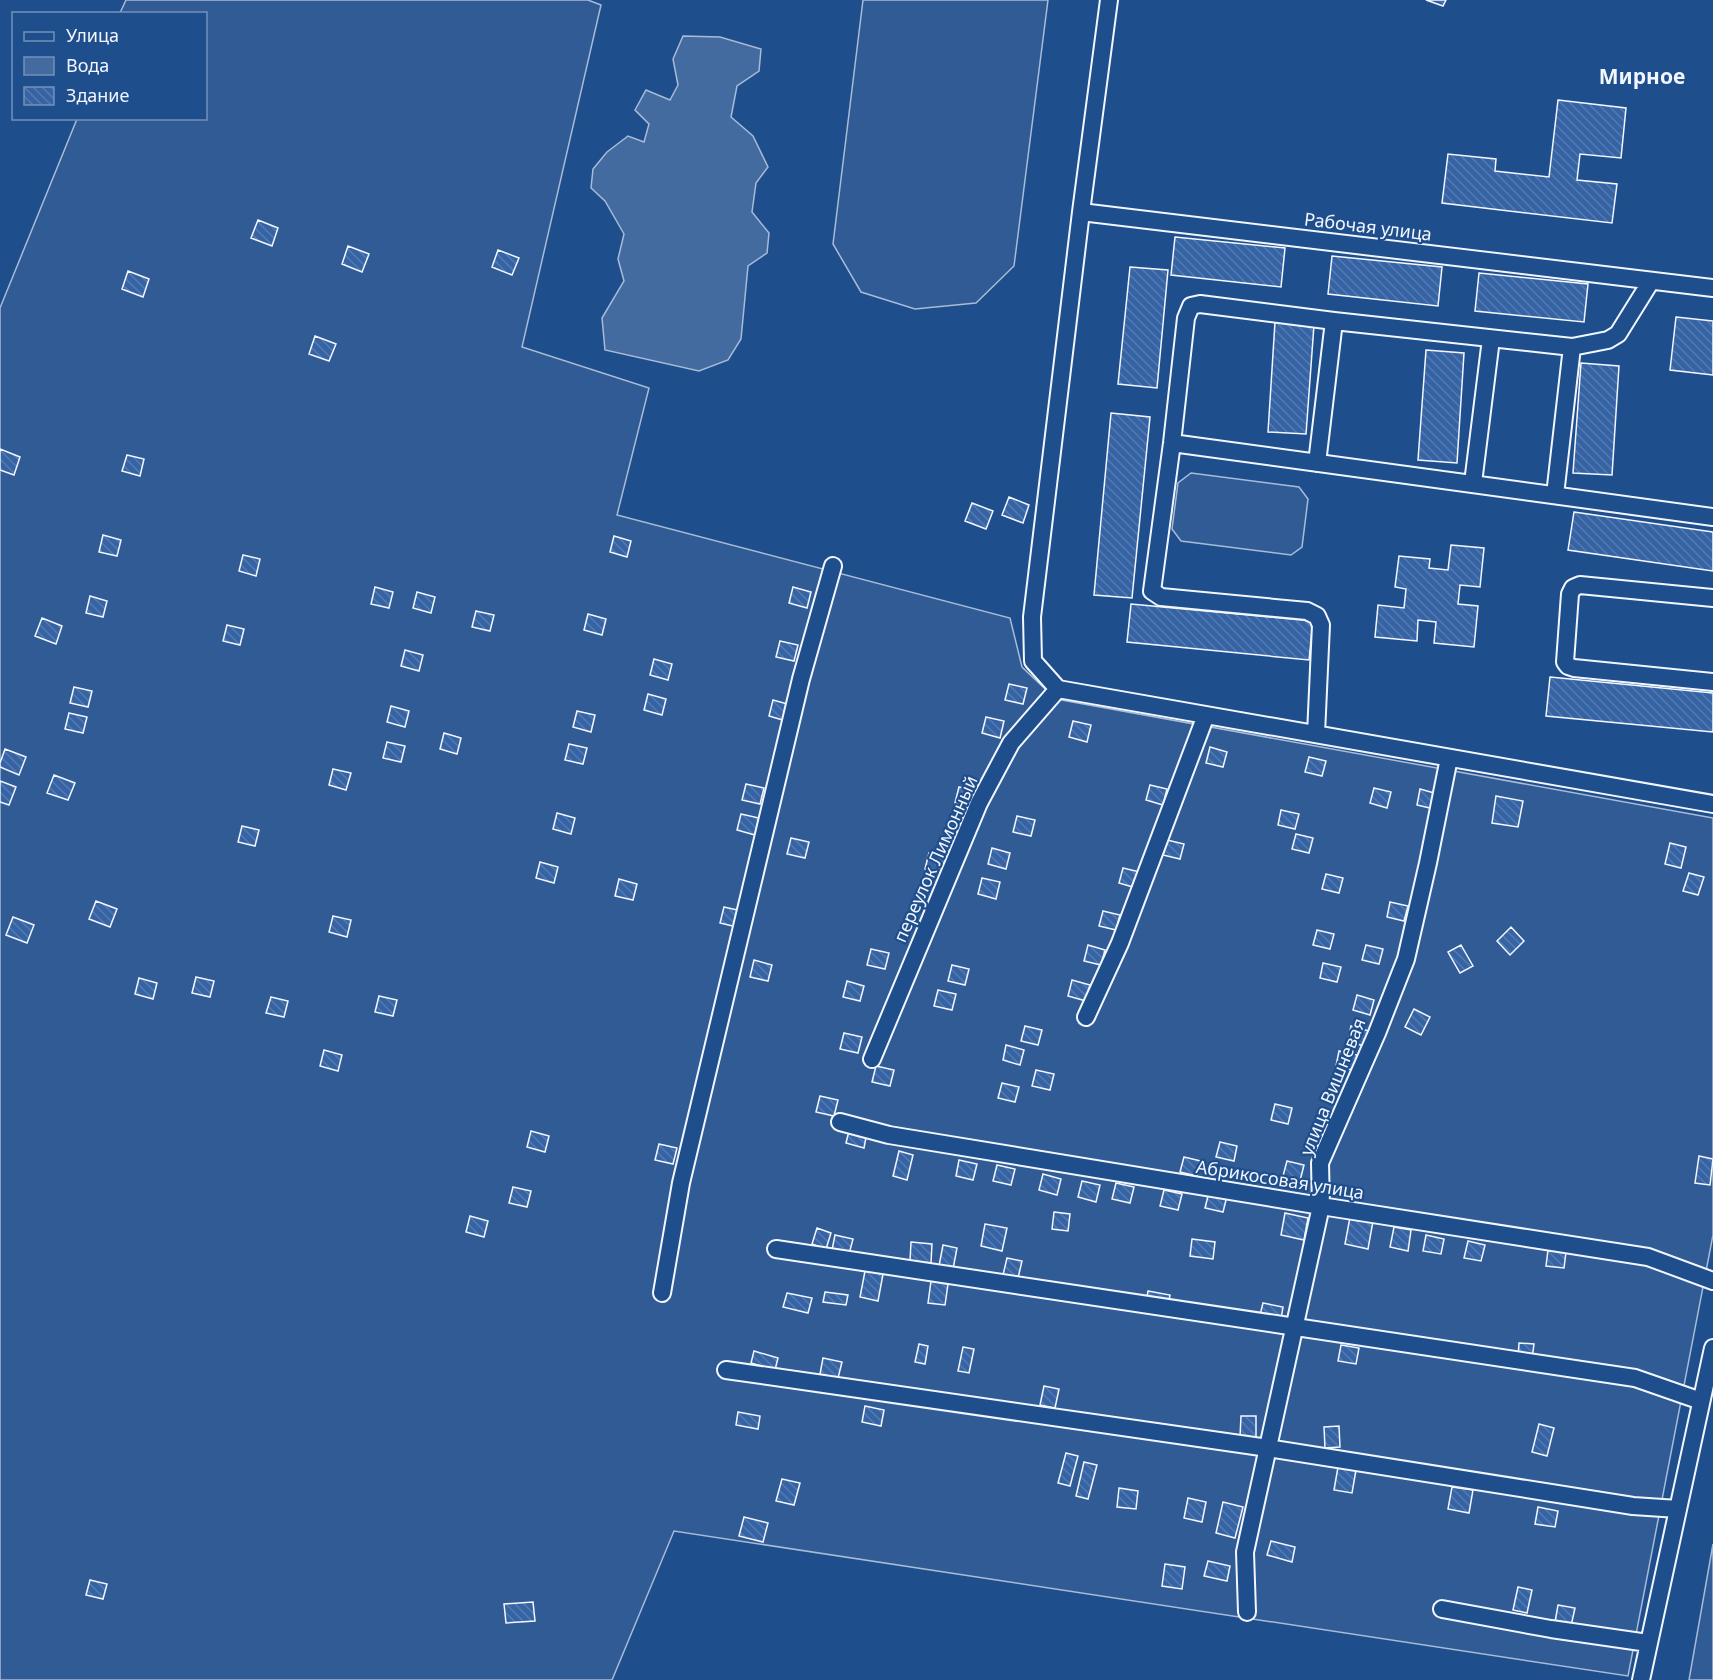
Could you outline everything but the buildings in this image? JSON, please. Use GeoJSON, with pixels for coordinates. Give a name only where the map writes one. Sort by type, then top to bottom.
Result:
{"type":"FeatureCollection","features":[{"type":"Feature","properties":{"kind":"street"},"geometry":{"type":"LineString","coordinates":[[1109,0],[1080,212],[1032,617],[1033,662],[1058,689],[1713,804]]}},
{"type":"Feature","properties":{"kind":"street","name":"Рабочая улица"},"geometry":{"type":"LineString","coordinates":[[1080,212],[1713,288]]}},
{"type":"Feature","properties":{"kind":"street"},"geometry":{"type":"LineString","coordinates":[[1316,734],[1321,625],[1317,616],[1307,611],[1161,597],[1152,591],[1186,318],[1191,306],[1200,304],[1572,347],[1608,340],[1618,334],[1651,281]]}},
{"type":"Feature","properties":{"kind":"street"},"geometry":{"type":"LineString","coordinates":[[1317,463],[1334,321]]}},
{"type":"Feature","properties":{"kind":"street"},"geometry":{"type":"LineString","coordinates":[[1473,483],[1491,339]]}},
{"type":"Feature","properties":{"kind":"street"},"geometry":{"type":"LineString","coordinates":[[1555,495],[1572,347]]}},
{"type":"Feature","properties":{"kind":"street"},"geometry":{"type":"LineString","coordinates":[[1172,443],[1713,517]]}},
{"type":"Feature","properties":{"kind":"street"},"geometry":{"type":"LineString","coordinates":[[662,1293],[681,1183],[801,679],[833,566]]}},
{"type":"Feature","properties":{"kind":"street"},"geometry":{"type":"LineString","coordinates":[[1713,598],[1580,585],[1573,588],[1570,594],[1565,662],[1574,668],[1713,682]]}},
{"type":"Feature","properties":{"kind":"street","name":"переулок Лимонный"},"geometry":{"type":"LineString","coordinates":[[872,1059],[979,803],[1011,743],[1058,689]]}},
{"type":"Feature","properties":{"kind":"street"},"geometry":{"type":"LineString","coordinates":[[1086,1017],[1120,943],[1206,715]]}},
{"type":"Feature","properties":{"kind":"street","name":"улица Вишневая"},"geometry":{"type":"LineString","coordinates":[[1247,1612],[1245,1552],[1321,1206],[1320,1163],[1377,1033],[1406,959],[1449,758]]}},
{"type":"Feature","properties":{"kind":"street","name":"Абрикосовая улица"},"geometry":{"type":"LineString","coordinates":[[840,1122],[890,1135],[1648,1257],[1713,1281]]}},
{"type":"Feature","properties":{"kind":"street"},"geometry":{"type":"LineString","coordinates":[[776,1249],[1635,1378],[1701,1401]]}},
{"type":"Feature","properties":{"kind":"street"},"geometry":{"type":"LineString","coordinates":[[1641,1680],[1713,1348]]}},
{"type":"Feature","properties":{"kind":"street"},"geometry":{"type":"LineString","coordinates":[[726,1370],[1268,1448],[1633,1506],[1677,1509]]}},
{"type":"Feature","properties":{"kind":"street"},"geometry":{"type":"LineString","coordinates":[[1442,1609],[1551,1629],[1648,1642]]}},
{"type":"Feature","properties":{"kind":"shaded area"},"geometry":{"type":"Polygon","coordinates":[[[126,0],[588,0],[601,5],[522,347],[649,388],[617,515],[1010,618],[1022,667],[1056,699],[1713,818],[1713,1235],[1628,1676],[674,1531],[612,1680],[0,1680],[0,308],[77,120],[207,120],[207,12],[120,12],[126,0]]]}},
{"type":"Feature","properties":{"kind":"shaded area"},"geometry":{"type":"Polygon","coordinates":[[[863,0],[1048,0],[1014,266],[976,303],[915,309],[861,292],[833,244],[863,0]]]}},
{"type":"Feature","properties":{"kind":"shaded area"},"geometry":{"type":"Polygon","coordinates":[[[1191,473],[1299,487],[1308,499],[1302,547],[1291,555],[1181,541],[1172,529],[1178,483],[1191,473]]]}},
{"type":"Feature","properties":{"kind":"shaded area"},"geometry":{"type":"Polygon","coordinates":[[[1713,1544],[1713,1680],[1689,1680],[1713,1544]]]}},
{"type":"Feature","properties":{"kind":"water"},"geometry":{"type":"Polygon","coordinates":[[[683,36],[720,37],[761,49],[759,71],[737,86],[731,117],[753,136],[768,167],[756,183],[752,212],[769,233],[767,253],[748,266],[741,339],[728,360],[699,371],[605,350],[602,318],[624,281],[618,259],[624,234],[605,201],[591,188],[593,169],[607,152],[628,136],[644,142],[649,124],[635,110],[646,90],[670,100],[678,85],[673,59],[683,36]]]}},
{"type":"Feature","properties":{"kind":"district","name":"Мирное"},"geometry":{"type":"Point","coordinates":[1642,77]}}]}
